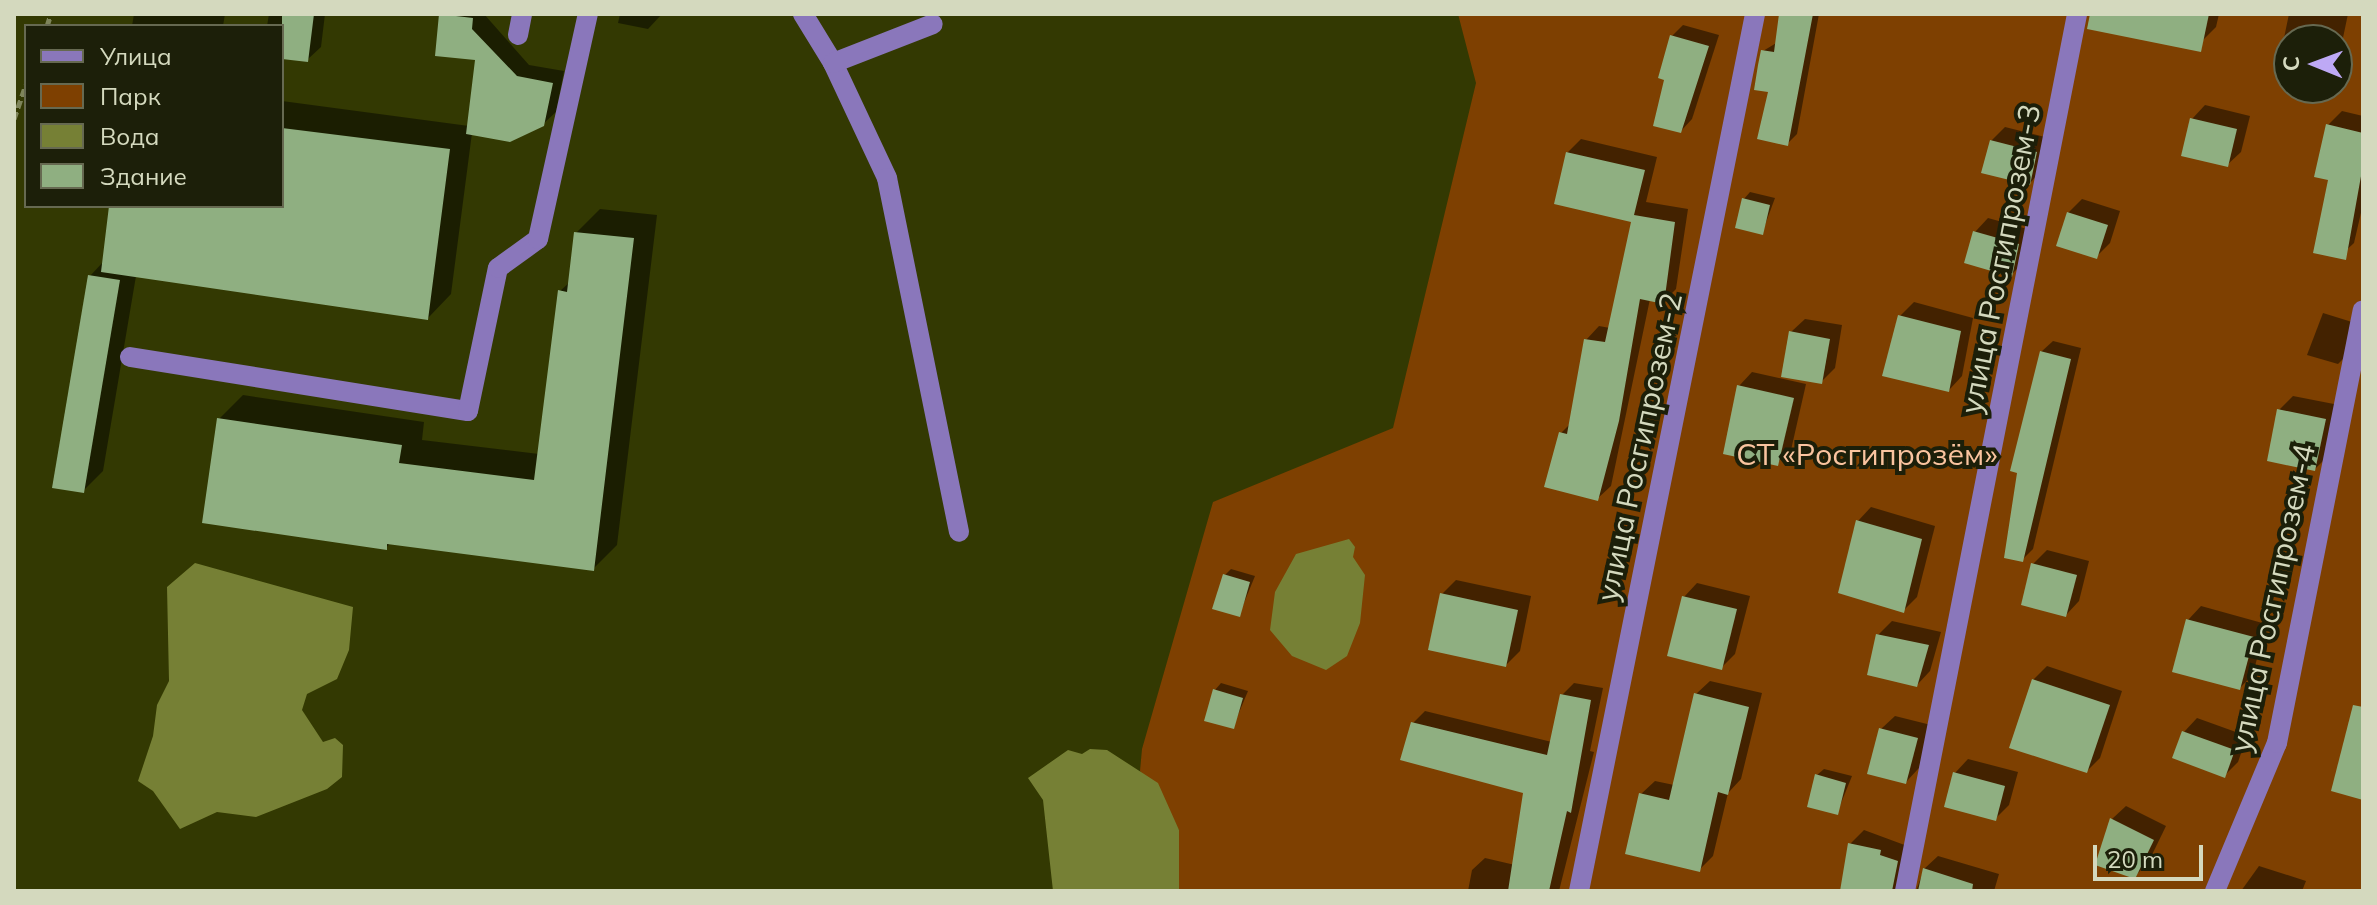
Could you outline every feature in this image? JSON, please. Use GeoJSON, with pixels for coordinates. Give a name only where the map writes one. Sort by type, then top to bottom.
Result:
{"type":"FeatureCollection","features":[{"type":"Feature","properties":{"kind":"street"},"geometry":{"type":"LineString","coordinates":[[518,35],[522,14]]}},
{"type":"Feature","properties":{"kind":"street"},"geometry":{"type":"LineString","coordinates":[[130,357],[468,411],[498,268],[538,239],[588,14]]}},
{"type":"Feature","properties":{"kind":"street"},"geometry":{"type":"LineString","coordinates":[[803,14],[833,63],[887,178],[959,532]]}},
{"type":"Feature","properties":{"kind":"street","name":"улица Росгипрозем-2"},"geometry":{"type":"LineString","coordinates":[[1579,891],[1755,14]]}},
{"type":"Feature","properties":{"kind":"street","name":"улица Росгипрозем-3"},"geometry":{"type":"LineString","coordinates":[[1905,891],[2077,14]]}},
{"type":"Feature","properties":{"kind":"street"},"geometry":{"type":"LineString","coordinates":[[833,63],[933,24]]}},
{"type":"Feature","properties":{"kind":"street","name":"улица Росгипрозем-4"},"geometry":{"type":"LineString","coordinates":[[2215,891],[2277,743],[2363,310]]}},
{"type":"Feature","properties":{"kind":"path"},"geometry":{"type":"LineString","coordinates":[[14,119],[24,91]]}},
{"type":"Feature","properties":{"kind":"green space","name":"СТ «Росгипрозём»"},"geometry":{"type":"Polygon","coordinates":[[[1458,14],[2363,14],[2363,891],[1179,891],[1179,830],[1140,771],[1142,749],[1213,502],[1393,428],[1476,83],[1458,14]]]}},
{"type":"Feature","properties":{"kind":"water"},"geometry":{"type":"Polygon","coordinates":[[[1349,539],[1355,547],[1353,557],[1365,575],[1360,623],[1347,656],[1326,670],[1292,656],[1270,630],[1275,592],[1296,554],[1349,539]]]}},
{"type":"Feature","properties":{"kind":"water"},"geometry":{"type":"Polygon","coordinates":[[[195,563],[353,607],[349,650],[337,679],[307,694],[302,710],[323,742],[335,738],[343,745],[342,777],[327,789],[256,817],[217,812],[180,829],[153,791],[138,781],[153,736],[157,705],[169,681],[167,587],[195,563]]]}},
{"type":"Feature","properties":{"kind":"water"},"geometry":{"type":"Polygon","coordinates":[[[1090,749],[1107,750],[1158,783],[1179,830],[1179,891],[1053,891],[1043,800],[1028,778],[1068,750],[1082,754],[1090,749]]]}},
{"type":"Feature","properties":{"kind":"building"},"geometry":{"type":"Polygon","coordinates":[[[282,14],[314,14],[308,62],[284,59],[282,14]]]}},
{"type":"Feature","properties":{"kind":"building"},"geometry":{"type":"Polygon","coordinates":[[[439,14],[473,18],[472,29],[517,76],[553,83],[544,126],[510,142],[466,134],[475,60],[435,56],[439,14]]]}},
{"type":"Feature","properties":{"kind":"building"},"geometry":{"type":"Polygon","coordinates":[[[1779,14],[1813,14],[1788,146],[1757,139],[1768,92],[1754,90],[1758,65],[1761,50],[1774,52],[1779,14]]]}},
{"type":"Feature","properties":{"kind":"building"},"geometry":{"type":"Polygon","coordinates":[[[2090,14],[2209,14],[2201,52],[2087,29],[2090,14]]]}},
{"type":"Feature","properties":{"kind":"building"},"geometry":{"type":"Polygon","coordinates":[[[1670,35],[1709,46],[1681,133],[1653,126],[1664,80],[1658,78],[1670,35]]]}},
{"type":"Feature","properties":{"kind":"building"},"geometry":{"type":"Polygon","coordinates":[[[2190,118],[2237,129],[2228,167],[2181,156],[2190,118]]]}},
{"type":"Feature","properties":{"kind":"building"},"geometry":{"type":"Polygon","coordinates":[[[2326,124],[2363,133],[2363,165],[2346,260],[2313,253],[2328,180],[2314,177],[2326,124]]]}},
{"type":"Feature","properties":{"kind":"building"},"geometry":{"type":"Polygon","coordinates":[[[284,128],[450,149],[428,320],[101,272],[109,208],[284,208],[284,128]]]}},
{"type":"Feature","properties":{"kind":"building"},"geometry":{"type":"Polygon","coordinates":[[[1990,140],[2037,152],[2030,185],[1981,173],[1990,140]]]}},
{"type":"Feature","properties":{"kind":"building"},"geometry":{"type":"Polygon","coordinates":[[[1566,152],[1645,170],[1634,215],[1675,222],[1664,304],[1640,299],[1619,421],[1598,501],[1544,487],[1559,432],[1567,434],[1584,339],[1605,342],[1631,222],[1554,204],[1566,152]]]}},
{"type":"Feature","properties":{"kind":"building"},"geometry":{"type":"Polygon","coordinates":[[[1742,198],[1770,205],[1763,235],[1735,228],[1742,198]]]}},
{"type":"Feature","properties":{"kind":"building"},"geometry":{"type":"Polygon","coordinates":[[[2067,212],[2108,225],[2097,259],[2056,246],[2067,212]]]}},
{"type":"Feature","properties":{"kind":"building"},"geometry":{"type":"Polygon","coordinates":[[[1973,231],[2019,244],[2012,277],[1964,263],[1973,231]]]}},
{"type":"Feature","properties":{"kind":"building"},"geometry":{"type":"Polygon","coordinates":[[[574,232],[634,238],[594,571],[387,544],[387,550],[202,523],[217,418],[402,445],[399,463],[534,480],[558,290],[567,292],[574,232]]]}},
{"type":"Feature","properties":{"kind":"building"},"geometry":{"type":"Polygon","coordinates":[[[88,275],[120,280],[84,493],[52,488],[88,275]]]}},
{"type":"Feature","properties":{"kind":"building"},"geometry":{"type":"Polygon","coordinates":[[[1898,315],[1961,331],[1949,392],[1882,376],[1898,315]]]}},
{"type":"Feature","properties":{"kind":"building"},"geometry":{"type":"Polygon","coordinates":[[[1789,331],[1830,339],[1822,384],[1781,377],[1789,331]]]}},
{"type":"Feature","properties":{"kind":"building"},"geometry":{"type":"Polygon","coordinates":[[[2040,351],[2071,359],[2023,562],[2004,558],[2017,473],[2010,471],[2040,351]]]}},
{"type":"Feature","properties":{"kind":"building"},"geometry":{"type":"Polygon","coordinates":[[[1737,385],[1794,398],[1778,466],[1723,454],[1737,385]]]}},
{"type":"Feature","properties":{"kind":"building"},"geometry":{"type":"Polygon","coordinates":[[[2277,409],[2326,419],[2315,471],[2267,461],[2277,409]]]}},
{"type":"Feature","properties":{"kind":"building"},"geometry":{"type":"Polygon","coordinates":[[[1856,520],[1922,539],[1904,613],[1838,593],[1856,520]]]}},
{"type":"Feature","properties":{"kind":"building"},"geometry":{"type":"Polygon","coordinates":[[[2031,563],[2077,575],[2066,617],[2021,605],[2031,563]]]}},
{"type":"Feature","properties":{"kind":"building"},"geometry":{"type":"Polygon","coordinates":[[[1223,574],[1250,582],[1240,617],[1212,609],[1223,574]]]}},
{"type":"Feature","properties":{"kind":"building"},"geometry":{"type":"Polygon","coordinates":[[[1440,593],[1518,610],[1506,667],[1428,650],[1440,593]]]}},
{"type":"Feature","properties":{"kind":"building"},"geometry":{"type":"Polygon","coordinates":[[[1682,596],[1737,609],[1722,670],[1667,656],[1682,596]]]}},
{"type":"Feature","properties":{"kind":"building"},"geometry":{"type":"Polygon","coordinates":[[[2186,619],[2254,637],[2240,690],[2172,672],[2186,619]]]}},
{"type":"Feature","properties":{"kind":"building"},"geometry":{"type":"Polygon","coordinates":[[[1876,634],[1929,645],[1917,687],[1867,675],[1876,634]]]}},
{"type":"Feature","properties":{"kind":"building"},"geometry":{"type":"Polygon","coordinates":[[[2032,679],[2110,705],[2087,773],[2009,748],[2032,679]]]}},
{"type":"Feature","properties":{"kind":"building"},"geometry":{"type":"Polygon","coordinates":[[[1213,689],[1243,698],[1234,729],[1204,721],[1213,689]]]}},
{"type":"Feature","properties":{"kind":"building"},"geometry":{"type":"Polygon","coordinates":[[[1694,693],[1749,707],[1728,795],[1718,792],[1700,872],[1625,854],[1639,793],[1669,800],[1694,693]]]}},
{"type":"Feature","properties":{"kind":"building"},"geometry":{"type":"Polygon","coordinates":[[[1560,694],[1591,700],[1571,813],[1567,811],[1549,891],[1508,891],[1523,793],[1400,760],[1411,722],[1547,755],[1560,694]]]}},
{"type":"Feature","properties":{"kind":"building"},"geometry":{"type":"Polygon","coordinates":[[[2353,705],[2363,707],[2363,800],[2331,791],[2353,705]]]}},
{"type":"Feature","properties":{"kind":"building"},"geometry":{"type":"Polygon","coordinates":[[[1879,728],[1918,738],[1906,784],[1867,774],[1879,728]]]}},
{"type":"Feature","properties":{"kind":"building"},"geometry":{"type":"Polygon","coordinates":[[[2182,731],[2235,750],[2225,778],[2172,758],[2182,731]]]}},
{"type":"Feature","properties":{"kind":"building"},"geometry":{"type":"Polygon","coordinates":[[[1953,772],[2005,786],[1996,821],[1944,807],[1953,772]]]}},
{"type":"Feature","properties":{"kind":"building"},"geometry":{"type":"Polygon","coordinates":[[[1815,774],[1846,783],[1838,815],[1807,807],[1815,774]]]}},
{"type":"Feature","properties":{"kind":"building"},"geometry":{"type":"Polygon","coordinates":[[[2110,818],[2154,840],[2135,879],[2095,865],[2110,818]]]}},
{"type":"Feature","properties":{"kind":"building"},"geometry":{"type":"Polygon","coordinates":[[[1848,843],[1881,850],[1880,855],[1898,861],[1892,891],[1840,891],[1848,843]]]}},
{"type":"Feature","properties":{"kind":"building"},"geometry":{"type":"Polygon","coordinates":[[[1923,868],[1973,884],[1972,891],[1918,891],[1923,868]]]}}]}
